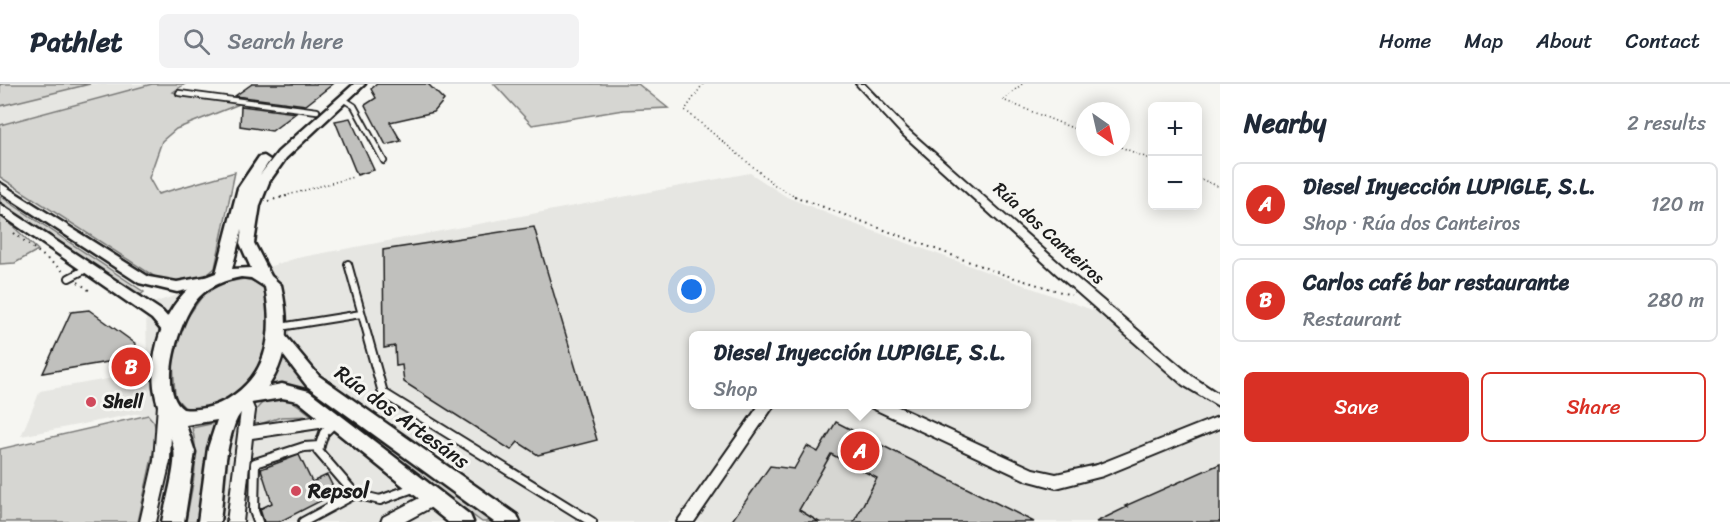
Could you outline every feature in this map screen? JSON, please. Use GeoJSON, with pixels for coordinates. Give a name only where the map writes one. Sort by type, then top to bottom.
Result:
{"type":"FeatureCollection","features":[{"type":"Feature","properties":{"kind":"main road"},"geometry":{"type":"LineString","coordinates":[[217,278],[245,188],[262,162],[350,84]]}},
{"type":"Feature","properties":{"kind":"main road"},"geometry":{"type":"LineString","coordinates":[[264,278],[247,243],[253,205],[268,172],[289,148],[360,84]]}},
{"type":"Feature","properties":{"kind":"main road"},"geometry":{"type":"LineString","coordinates":[[173,522],[184,452],[169,406],[163,372],[170,329],[186,301],[217,278],[241,272],[255,273],[273,285],[279,306],[278,333],[265,378],[225,421],[220,441],[209,522]]}},
{"type":"Feature","properties":{"kind":"main road"},"geometry":{"type":"LineString","coordinates":[[169,406],[183,417],[198,417],[243,402]]}},
{"type":"Feature","properties":{"kind":"street","name":"Rúa dos Canteiros"},"geometry":{"type":"LineString","coordinates":[[860,84],[903,130],[1099,304],[1188,381],[1220,402]]}},
{"type":"Feature","properties":{"kind":"street"},"geometry":{"type":"LineString","coordinates":[[0,187],[95,249],[144,279],[162,287],[180,289],[217,278]]}},
{"type":"Feature","properties":{"kind":"street"},"geometry":{"type":"LineString","coordinates":[[0,208],[156,315],[170,329]]}},
{"type":"Feature","properties":{"kind":"street","name":"Rúa dos Artesáns"},"geometry":{"type":"LineString","coordinates":[[278,333],[313,381],[510,522]]}},
{"type":"Feature","properties":{"kind":"street"},"geometry":{"type":"LineString","coordinates":[[235,522],[247,475],[245,433],[248,411],[243,402],[282,391],[303,396],[463,522]]}},
{"type":"Feature","properties":{"kind":"street"},"geometry":{"type":"LineString","coordinates":[[148,522],[162,461],[169,406]]}},
{"type":"Feature","properties":{"kind":"street"},"geometry":{"type":"LineString","coordinates":[[685,522],[765,409]]}},
{"type":"Feature","properties":{"kind":"street"},"geometry":{"type":"LineString","coordinates":[[886,409],[1031,475],[1056,481],[1098,471],[1220,422]]}},
{"type":"Feature","properties":{"kind":"street"},"geometry":{"type":"LineString","coordinates":[[245,433],[334,421]]}},
{"type":"Feature","properties":{"kind":"street"},"geometry":{"type":"LineString","coordinates":[[389,522],[425,492]]}},
{"type":"Feature","properties":{"kind":"lane"},"geometry":{"type":"LineString","coordinates":[[179,93],[317,111]]}},
{"type":"Feature","properties":{"kind":"lane"},"geometry":{"type":"LineString","coordinates":[[343,99],[354,106],[384,161]]}},
{"type":"Feature","properties":{"kind":"lane"},"geometry":{"type":"LineString","coordinates":[[348,264],[383,393],[592,522]]}},
{"type":"Feature","properties":{"kind":"lane"},"geometry":{"type":"LineString","coordinates":[[70,278],[88,268]]}},
{"type":"Feature","properties":{"kind":"lane"},"geometry":{"type":"LineString","coordinates":[[278,333],[361,314]]}},
{"type":"Feature","properties":{"kind":"lane"},"geometry":{"type":"LineString","coordinates":[[334,421],[324,433],[318,452],[355,494],[380,500],[425,492]]}},
{"type":"Feature","properties":{"kind":"lane"},"geometry":{"type":"LineString","coordinates":[[258,522],[247,475],[255,463],[304,447],[320,446]]}},
{"type":"Feature","properties":{"kind":"lane"},"geometry":{"type":"LineString","coordinates":[[303,522],[355,494]]}},
{"type":"Feature","properties":{"kind":"path"},"geometry":{"type":"LineString","coordinates":[[703,84],[685,110],[776,186],[798,198],[1002,274],[1099,304]]}},
{"type":"Feature","properties":{"kind":"path"},"geometry":{"type":"LineString","coordinates":[[1022,84],[1003,100],[1076,129]]}},
{"type":"Feature","properties":{"kind":"path"},"geometry":{"type":"LineString","coordinates":[[1130,151],[1148,158]]}},
{"type":"Feature","properties":{"kind":"path"},"geometry":{"type":"LineString","coordinates":[[253,205],[353,177]]}},
{"type":"Feature","properties":{"kind":"path"},"geometry":{"type":"LineString","coordinates":[[1202,180],[1220,187]]}},
{"type":"Feature","properties":{"kind":"path"},"geometry":{"type":"LineString","coordinates":[[9,229],[70,278],[90,291]]}},
{"type":"Feature","properties":{"kind":"shaded area"},"geometry":{"type":"Polygon","coordinates":[[[0,84],[90,84],[0,106],[0,84]]]}},
{"type":"Feature","properties":{"kind":"shaded area"},"geometry":{"type":"Polygon","coordinates":[[[90,84],[149,84],[0,125],[0,106],[90,84]]]}},
{"type":"Feature","properties":{"kind":"shaded area"},"geometry":{"type":"Polygon","coordinates":[[[152,84],[185,84],[173,92],[183,96],[242,103],[176,129],[162,141],[149,178],[158,194],[235,172],[215,268],[204,277],[186,282],[166,284],[0,177],[0,125],[152,84]]]}},
{"type":"Feature","properties":{"kind":"shaded area"},"geometry":{"type":"Polygon","coordinates":[[[494,84],[638,84],[668,108],[623,110],[532,125],[494,84]]]}},
{"type":"Feature","properties":{"kind":"shaded area"},"geometry":{"type":"Polygon","coordinates":[[[750,173],[787,197],[846,221],[1098,312],[1211,404],[1220,400],[1220,522],[138,522],[157,435],[148,415],[134,414],[21,436],[40,391],[147,372],[146,305],[297,258],[750,173]]]}},
{"type":"Feature","properties":{"kind":"shaded area"},"geometry":{"type":"Polygon","coordinates":[[[0,196],[144,292],[139,296],[0,203],[0,196]]]}},
{"type":"Feature","properties":{"kind":"shaded area"},"geometry":{"type":"Polygon","coordinates":[[[0,214],[38,250],[15,263],[0,264],[0,214]]]}},
{"type":"Feature","properties":{"kind":"shaded area"},"geometry":{"type":"Polygon","coordinates":[[[244,279],[261,285],[268,296],[271,310],[270,326],[262,358],[247,386],[234,399],[214,407],[186,409],[175,397],[173,361],[182,325],[205,292],[222,283],[244,279]]]}},
{"type":"Feature","properties":{"kind":"shaded area"},"geometry":{"type":"Polygon","coordinates":[[[282,357],[305,382],[366,428],[360,432],[295,387],[267,388],[282,357]]]}},
{"type":"Feature","properties":{"kind":"shaded area"},"geometry":{"type":"Polygon","coordinates":[[[274,397],[294,403],[312,416],[281,417],[254,426],[254,415],[258,407],[274,397]]]}},
{"type":"Feature","properties":{"kind":"shaded area"},"geometry":{"type":"Polygon","coordinates":[[[148,415],[154,422],[157,435],[138,522],[0,522],[0,449],[148,415]]]}},
{"type":"Feature","properties":{"kind":"shaded area"},"geometry":{"type":"Polygon","coordinates":[[[215,423],[199,522],[186,522],[196,452],[192,428],[215,423]]]}},
{"type":"Feature","properties":{"kind":"shaded area"},"geometry":{"type":"Polygon","coordinates":[[[374,434],[496,522],[482,522],[368,438],[374,434]]]}},
{"type":"Feature","properties":{"kind":"shaded area"},"geometry":{"type":"Polygon","coordinates":[[[831,454],[877,478],[854,522],[819,522],[799,510],[831,454]]]}},
{"type":"Feature","properties":{"kind":"building"},"geometry":{"type":"Polygon","coordinates":[[[252,84],[333,84],[306,105],[235,96],[252,84]]]}},
{"type":"Feature","properties":{"kind":"building"},"geometry":{"type":"Polygon","coordinates":[[[377,84],[428,84],[444,100],[434,112],[390,122],[401,141],[386,145],[365,105],[376,98],[371,89],[377,84]]]}},
{"type":"Feature","properties":{"kind":"building"},"geometry":{"type":"Polygon","coordinates":[[[241,106],[296,113],[272,131],[240,126],[241,106]]]}},
{"type":"Feature","properties":{"kind":"building"},"geometry":{"type":"Polygon","coordinates":[[[350,118],[374,170],[357,175],[335,121],[350,118]]]}},
{"type":"Feature","properties":{"kind":"building"},"geometry":{"type":"Polygon","coordinates":[[[534,227],[597,440],[538,455],[518,442],[511,450],[404,382],[402,365],[396,366],[395,346],[384,348],[383,250],[534,227]]]}},
{"type":"Feature","properties":{"kind":"building"},"geometry":{"type":"Polygon","coordinates":[[[89,310],[136,344],[131,358],[43,373],[71,312],[89,310]]]}},
{"type":"Feature","properties":{"kind":"building"},"geometry":{"type":"Polygon","coordinates":[[[836,422],[1034,522],[854,522],[877,478],[831,454],[799,510],[819,522],[731,522],[770,466],[794,469],[807,446],[818,452],[836,422]]]}},
{"type":"Feature","properties":{"kind":"building"},"geometry":{"type":"Polygon","coordinates":[[[299,455],[312,482],[327,475],[336,493],[279,522],[264,522],[260,509],[272,503],[261,469],[299,455]]]}},
{"type":"Feature","properties":{"kind":"building"},"geometry":{"type":"Polygon","coordinates":[[[1220,464],[1220,522],[1096,522],[1127,507],[1125,506],[1220,464]]]}},
{"type":"Feature","properties":{"kind":"place","name":"Carlos café bar restaurante"},"geometry":{"type":"Point","coordinates":[131,367]}},
{"type":"Feature","properties":{"kind":"place","name":"Shell"},"geometry":{"type":"Point","coordinates":[91,402]}},
{"type":"Feature","properties":{"kind":"place","name":"Diesel Inyección LUPIGLE, S.L."},"geometry":{"type":"Point","coordinates":[860,451]}},
{"type":"Feature","properties":{"kind":"place","name":"Repsol"},"geometry":{"type":"Point","coordinates":[296,491]}}]}
